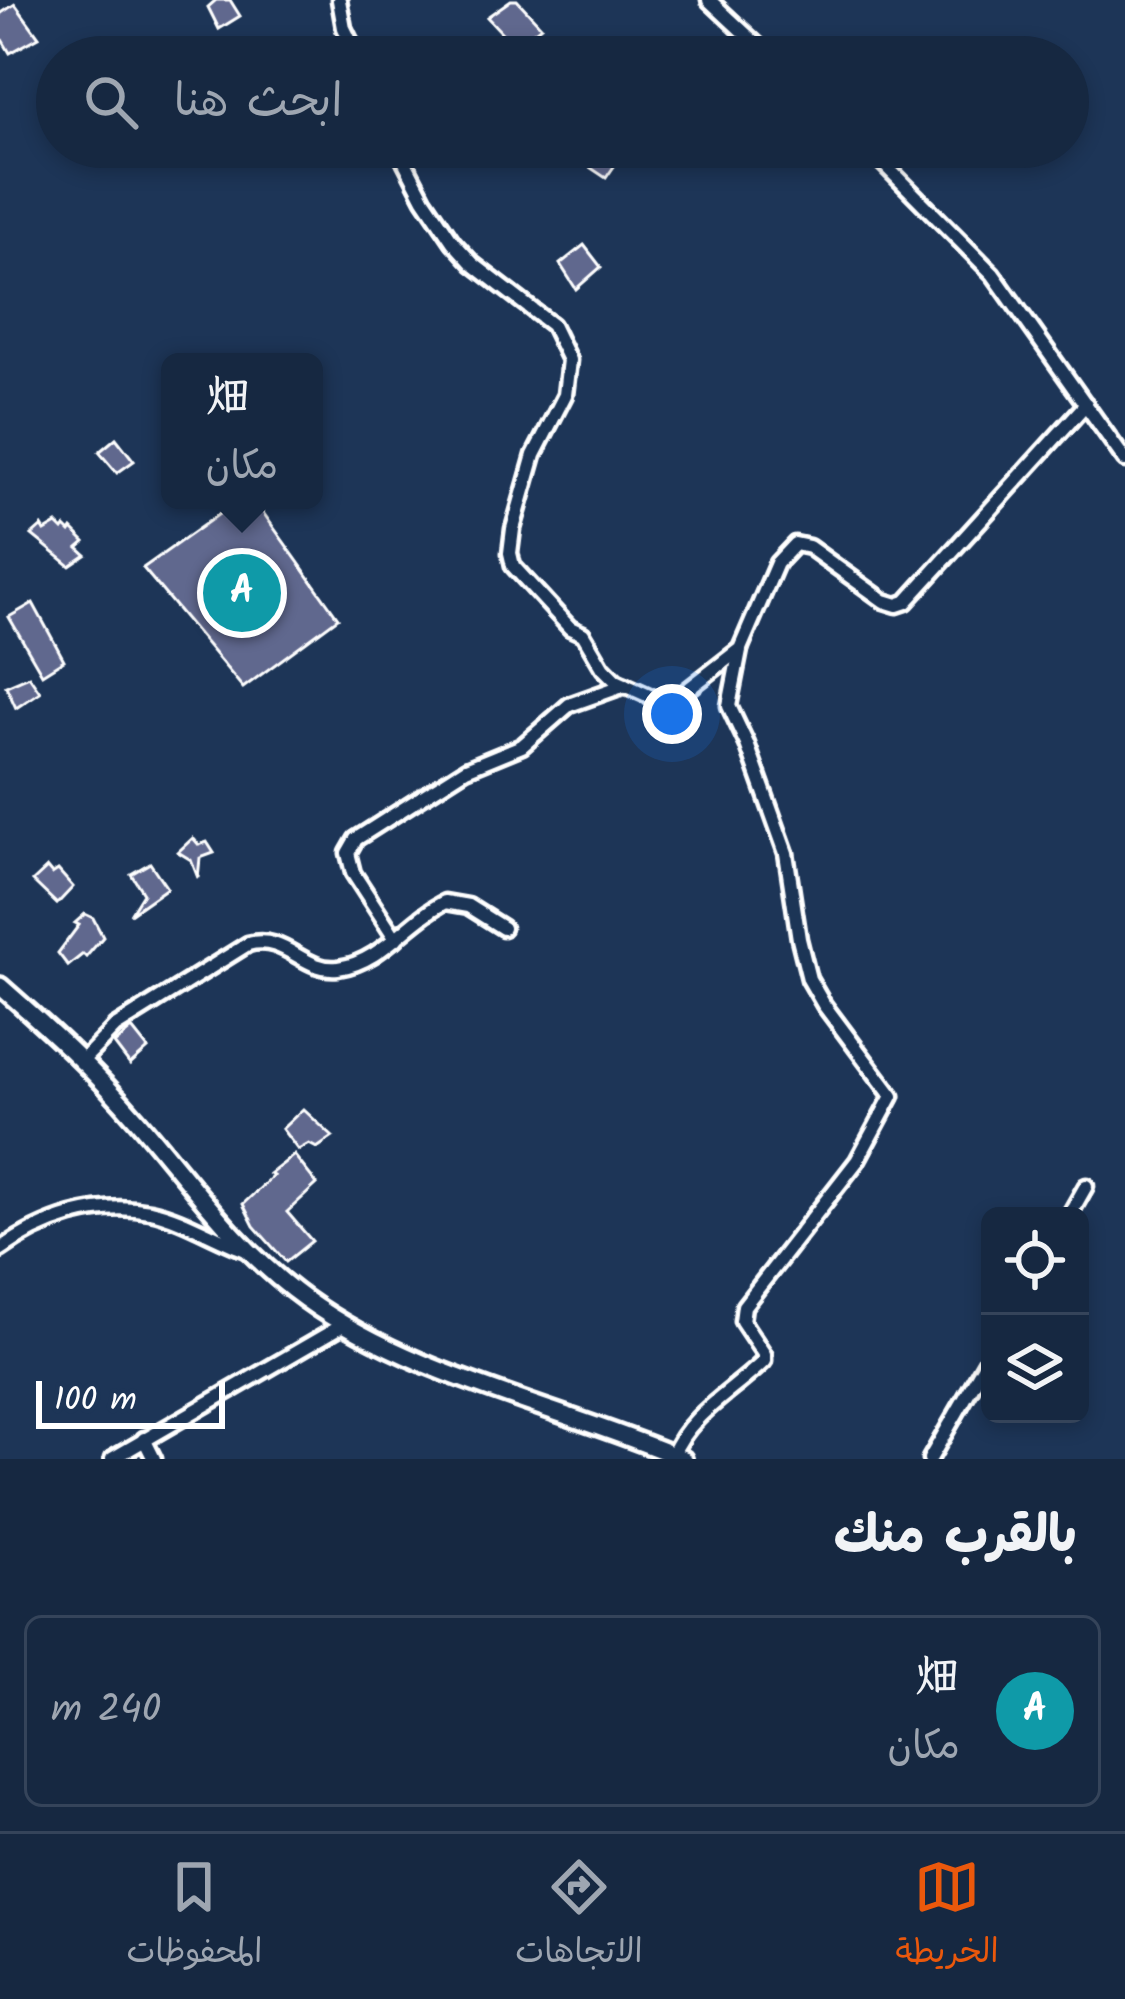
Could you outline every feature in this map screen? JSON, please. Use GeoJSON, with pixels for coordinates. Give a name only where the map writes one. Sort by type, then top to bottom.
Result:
{"type":"FeatureCollection","features":[{"type":"Feature","properties":{"kind":"street"},"geometry":{"type":"LineString","coordinates":[[339,0],[348,36]]}},
{"type":"Feature","properties":{"kind":"street"},"geometry":{"type":"LineString","coordinates":[[710,0],[747,36]]}},
{"type":"Feature","properties":{"kind":"street"},"geometry":{"type":"LineString","coordinates":[[727,17],[728,0]]}},
{"type":"Feature","properties":{"kind":"street"},"geometry":{"type":"LineString","coordinates":[[408,168],[453,242],[473,264],[548,321],[564,345],[569,380],[557,416],[534,455],[510,553],[513,566],[570,628],[583,634],[609,675],[653,698],[672,700],[740,649]]}},
{"type":"Feature","properties":{"kind":"street"},"geometry":{"type":"LineString","coordinates":[[888,168],[981,260],[1125,460]]}},
{"type":"Feature","properties":{"kind":"street"},"geometry":{"type":"LineString","coordinates":[[0,986],[82,1061],[248,1251],[309,1302],[409,1356],[678,1457],[679,1439],[764,1361],[742,1321],[744,1306],[853,1168],[892,1096],[809,979],[786,853],[728,701],[740,649],[777,562],[795,544],[809,547],[884,601],[906,602],[1087,404]]}},
{"type":"Feature","properties":{"kind":"street"},"geometry":{"type":"LineString","coordinates":[[396,939],[352,873],[348,854],[356,839],[466,769],[522,746],[569,705],[625,685]]}},
{"type":"Feature","properties":{"kind":"street"},"geometry":{"type":"LineString","coordinates":[[82,1061],[115,1027],[248,944],[271,941],[318,967],[337,968],[360,961],[396,939],[445,902],[468,906],[503,928]]}},
{"type":"Feature","properties":{"kind":"street"},"geometry":{"type":"LineString","coordinates":[[1074,1207],[1086,1186]]}},
{"type":"Feature","properties":{"kind":"street"},"geometry":{"type":"LineString","coordinates":[[0,1250],[47,1221],[94,1210],[121,1210],[164,1216],[248,1251]]}},
{"type":"Feature","properties":{"kind":"street"},"geometry":{"type":"LineString","coordinates":[[112,1459],[345,1324]]}},
{"type":"Feature","properties":{"kind":"street"},"geometry":{"type":"LineString","coordinates":[[930,1459],[981,1371]]}},
{"type":"Feature","properties":{"kind":"street"},"geometry":{"type":"LineString","coordinates":[[144,1439],[154,1459]]}},
{"type":"Feature","properties":{"kind":"building"},"geometry":{"type":"Polygon","coordinates":[[[216,0],[230,0],[240,16],[219,29],[208,7],[216,0]]]}},
{"type":"Feature","properties":{"kind":"building"},"geometry":{"type":"Polygon","coordinates":[[[517,0],[541,26],[529,36],[505,36],[487,17],[517,0]]]}},
{"type":"Feature","properties":{"kind":"building"},"geometry":{"type":"Polygon","coordinates":[[[15,4],[38,36],[10,53],[0,36],[0,14],[15,4]]]}},
{"type":"Feature","properties":{"kind":"building"},"geometry":{"type":"Polygon","coordinates":[[[591,168],[613,168],[606,178],[591,168]]]}},
{"type":"Feature","properties":{"kind":"building"},"geometry":{"type":"Polygon","coordinates":[[[584,245],[601,267],[576,289],[560,264],[584,245]]]}},
{"type":"Feature","properties":{"kind":"building"},"geometry":{"type":"Polygon","coordinates":[[[116,438],[134,461],[117,473],[99,452],[116,438]]]}},
{"type":"Feature","properties":{"kind":"building"},"geometry":{"type":"Polygon","coordinates":[[[260,509],[338,618],[243,688],[143,568],[222,512],[260,509]]]}},
{"type":"Feature","properties":{"kind":"building"},"geometry":{"type":"Polygon","coordinates":[[[57,524],[63,530],[72,529],[85,542],[78,548],[86,555],[70,566],[32,535],[42,526],[45,531],[57,524]]]}},
{"type":"Feature","properties":{"kind":"building"},"geometry":{"type":"Polygon","coordinates":[[[33,603],[64,660],[42,674],[9,617],[33,603]]]}},
{"type":"Feature","properties":{"kind":"building"},"geometry":{"type":"Polygon","coordinates":[[[29,676],[40,692],[16,708],[6,686],[29,676]]]}},
{"type":"Feature","properties":{"kind":"building"},"geometry":{"type":"Polygon","coordinates":[[[193,838],[199,845],[207,842],[214,853],[200,858],[198,878],[191,860],[178,852],[193,838]]]}},
{"type":"Feature","properties":{"kind":"building"},"geometry":{"type":"Polygon","coordinates":[[[150,863],[167,888],[130,914],[143,893],[131,874],[150,863]]]}},
{"type":"Feature","properties":{"kind":"building"},"geometry":{"type":"Polygon","coordinates":[[[47,868],[52,874],[58,870],[73,887],[57,904],[33,881],[47,868]]]}},
{"type":"Feature","properties":{"kind":"building"},"geometry":{"type":"Polygon","coordinates":[[[85,914],[93,918],[103,937],[86,957],[83,954],[68,966],[58,953],[85,914]]]}},
{"type":"Feature","properties":{"kind":"building"},"geometry":{"type":"Polygon","coordinates":[[[132,1029],[148,1049],[130,1065],[114,1044],[132,1029]]]}},
{"type":"Feature","properties":{"kind":"building"},"geometry":{"type":"Polygon","coordinates":[[[303,1109],[333,1137],[317,1148],[309,1144],[298,1150],[282,1129],[303,1109]]]}},
{"type":"Feature","properties":{"kind":"building"},"geometry":{"type":"Polygon","coordinates":[[[294,1155],[317,1184],[287,1212],[312,1241],[286,1262],[254,1226],[243,1204],[294,1155]]]}},
{"type":"Feature","properties":{"kind":"place","name":"畑"},"geometry":{"type":"Point","coordinates":[242,593]}}]}
